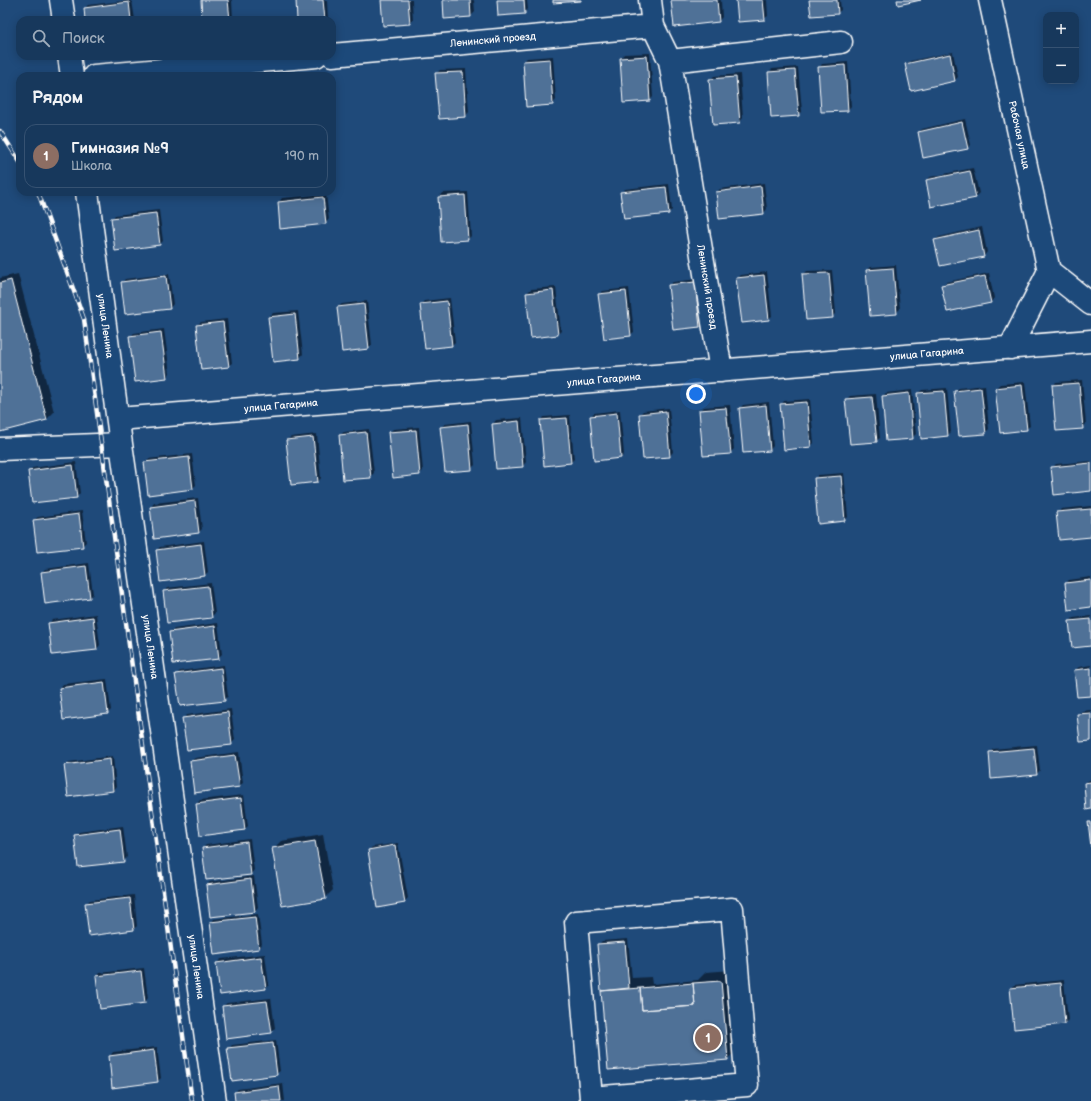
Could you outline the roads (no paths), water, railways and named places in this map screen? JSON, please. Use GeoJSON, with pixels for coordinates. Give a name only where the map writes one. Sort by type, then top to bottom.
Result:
{"type":"FeatureCollection","features":[{"type":"Feature","properties":{"kind":"street"},"geometry":{"type":"LineString","coordinates":[[61,0],[63,16]]}},
{"type":"Feature","properties":{"kind":"street","name":"Ленинский проезд"},"geometry":{"type":"LineString","coordinates":[[650,0],[653,26],[670,61],[721,371]]}},
{"type":"Feature","properties":{"kind":"street","name":"Рабочая улица"},"geometry":{"type":"LineString","coordinates":[[990,0],[1049,271]]}},
{"type":"Feature","properties":{"kind":"street","name":"Ленинский проезд"},"geometry":{"type":"LineString","coordinates":[[336,54],[653,26]]}},
{"type":"Feature","properties":{"kind":"street"},"geometry":{"type":"LineString","coordinates":[[670,61],[841,42]]}},
{"type":"Feature","properties":{"kind":"street"},"geometry":{"type":"LineString","coordinates":[[70,60],[71,72]]}},
{"type":"Feature","properties":{"kind":"street"},"geometry":{"type":"LineString","coordinates":[[138,72],[272,60]]}},
{"type":"Feature","properties":{"kind":"street","name":"улица Ленина"},"geometry":{"type":"LineString","coordinates":[[88,196],[121,444],[215,1101]]}},
{"type":"Feature","properties":{"kind":"street"},"geometry":{"type":"LineString","coordinates":[[1010,348],[1049,271],[1091,304]]}},
{"type":"Feature","properties":{"kind":"street","name":"улица Гагарина"},"geometry":{"type":"LineString","coordinates":[[118,419],[1091,341]]}},
{"type":"Feature","properties":{"kind":"street"},"geometry":{"type":"LineString","coordinates":[[0,450],[121,444]]}},
{"type":"Feature","properties":{"kind":"street"},"geometry":{"type":"LineString","coordinates":[[732,909],[747,1085],[668,1096],[591,1098],[576,922],[732,909]]}},
{"type":"Feature","properties":{"kind":"railway"},"geometry":{"type":"LineString","coordinates":[[0,131],[16,156]]}},
{"type":"Feature","properties":{"kind":"railway"},"geometry":{"type":"LineString","coordinates":[[39,196],[84,319],[192,1101]]}},
{"type":"Feature","properties":{"kind":"place","name":"Гимназия №9"},"geometry":{"type":"Point","coordinates":[708,1038]}}]}
